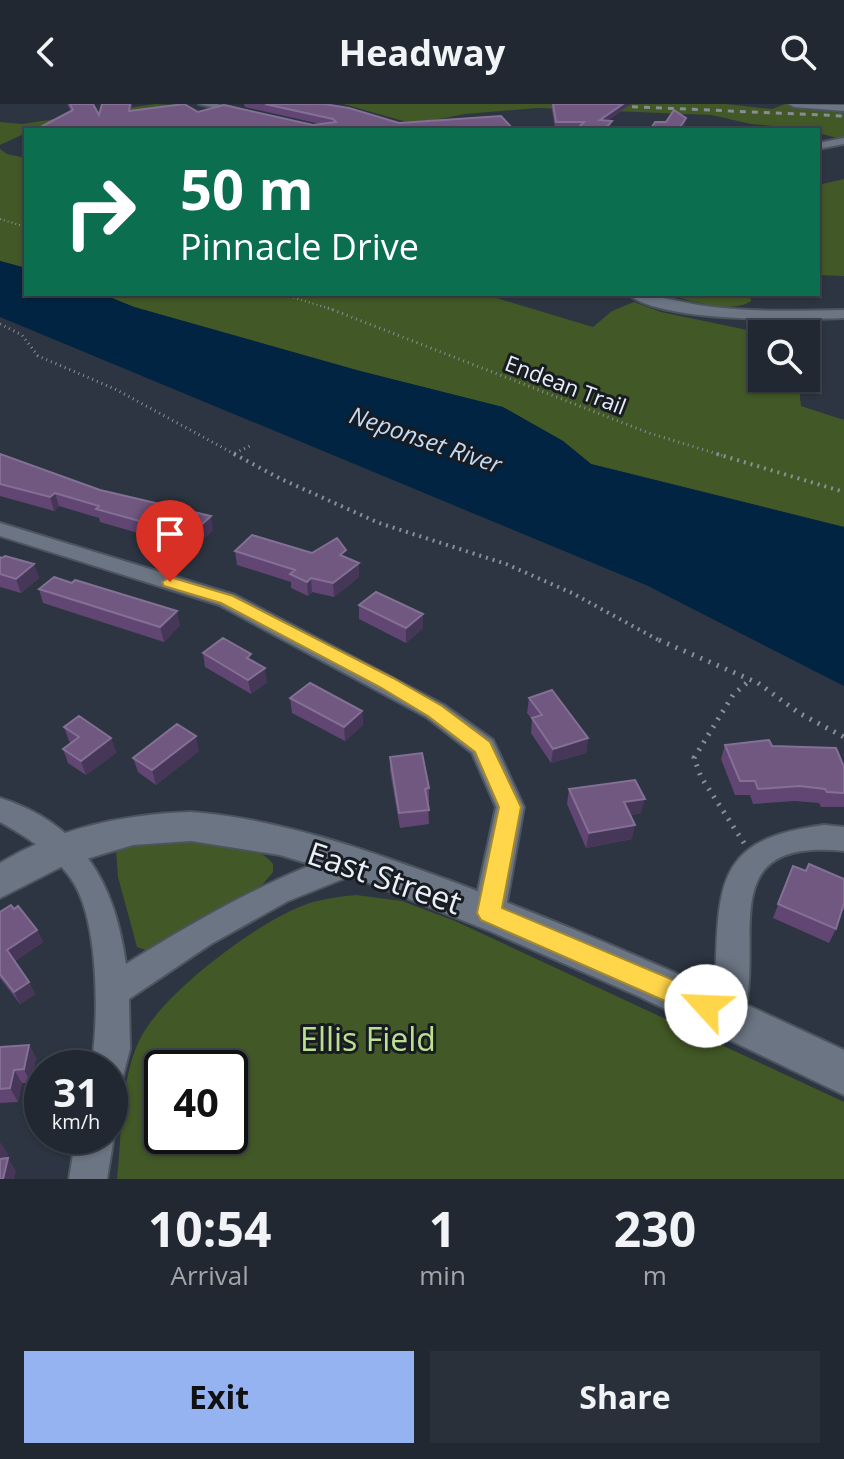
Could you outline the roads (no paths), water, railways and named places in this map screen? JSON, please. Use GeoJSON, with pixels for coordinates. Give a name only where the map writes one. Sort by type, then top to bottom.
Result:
{"type":"FeatureCollection","features":[{"type":"Feature","properties":{"kind":"street"},"geometry":{"type":"LineString","coordinates":[[204,104],[261,115]]}},
{"type":"Feature","properties":{"kind":"street"},"geometry":{"type":"LineString","coordinates":[[794,104],[844,108]]}},
{"type":"Feature","properties":{"kind":"street"},"geometry":{"type":"LineString","coordinates":[[820,146],[844,141]]}},
{"type":"Feature","properties":{"kind":"street"},"geometry":{"type":"LineString","coordinates":[[642,296],[724,314],[844,314]]}},
{"type":"Feature","properties":{"kind":"street"},"geometry":{"type":"LineString","coordinates":[[0,529],[227,600],[435,711],[483,747],[510,807],[489,913]]}},
{"type":"Feature","properties":{"kind":"street"},"geometry":{"type":"LineString","coordinates":[[0,809],[36,827],[91,886],[113,991],[110,1050]]}},
{"type":"Feature","properties":{"kind":"street","name":"East Street"},"geometry":{"type":"LineString","coordinates":[[0,882],[60,850],[149,828],[217,828],[354,861],[489,913],[727,1016],[844,1073]]}},
{"type":"Feature","properties":{"kind":"street"},"geometry":{"type":"LineString","coordinates":[[727,1016],[732,983],[735,896],[741,877],[755,861],[786,842],[824,837],[844,839]]}},
{"type":"Feature","properties":{"kind":"street"},"geometry":{"type":"LineString","coordinates":[[113,991],[200,934],[277,892],[354,861]]}},
{"type":"Feature","properties":{"kind":"street"},"geometry":{"type":"LineString","coordinates":[[88,1179],[92,1154]]}},
{"type":"Feature","properties":{"kind":"water","name":"Neponset River"},"geometry":{"type":"Polygon","coordinates":[[[0,261],[24,267],[24,296],[107,296],[134,307],[360,371],[503,407],[563,441],[591,464],[844,527],[844,686],[646,585],[0,317],[0,261]]]}},
{"type":"Feature","properties":{"kind":"railway"},"geometry":{"type":"LineString","coordinates":[[572,104],[844,116]]}},
{"type":"Feature","properties":{"kind":"park label","name":"Ellis Field"},"geometry":{"type":"Point","coordinates":[368,1038]}}]}
